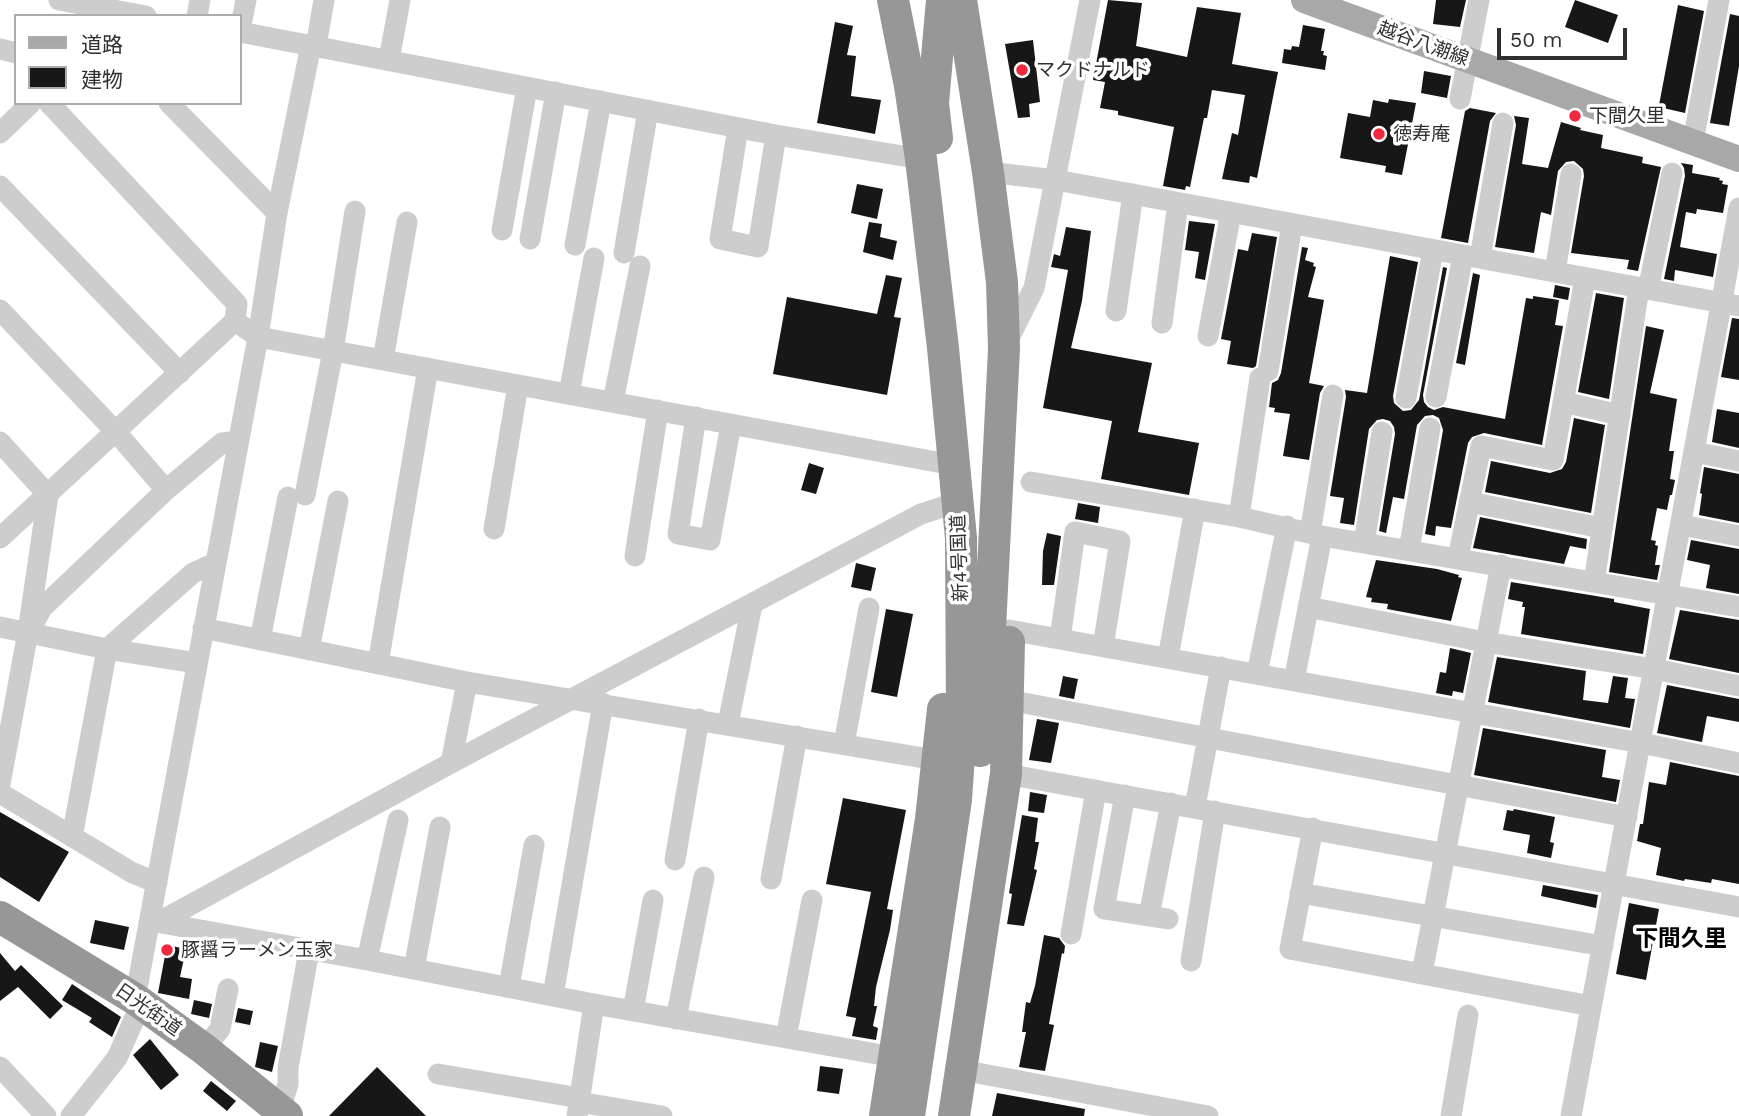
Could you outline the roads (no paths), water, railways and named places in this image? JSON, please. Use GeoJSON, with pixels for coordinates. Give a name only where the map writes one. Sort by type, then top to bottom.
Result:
{"type":"FeatureCollection","features":[{"type":"Feature","properties":{"kind":"highway","name":"新4号国道"},"geometry":{"type":"LineString","coordinates":[[893,0],[921,159],[961,538],[962,709],[956,800],[909,1116]]}},
{"type":"Feature","properties":{"kind":"highway"},"geometry":{"type":"LineString","coordinates":[[937,306],[948,261],[933,103],[942,0]]}},
{"type":"Feature","properties":{"kind":"highway","name":"新4号国道"},"geometry":{"type":"LineString","coordinates":[[930,1116],[976,805],[989,648],[1003,349],[1002,282],[961,0]]}},
{"type":"Feature","properties":{"kind":"highway"},"geometry":{"type":"LineString","coordinates":[[954,1116],[1006,774],[1009,630],[1004,518],[997,484]]}},
{"type":"Feature","properties":{"kind":"highway"},"geometry":{"type":"LineString","coordinates":[[885,1116],[931,819],[943,705],[948,587],[961,538]]}},
{"type":"Feature","properties":{"kind":"highway","name":"日光街道"},"geometry":{"type":"LineString","coordinates":[[0,917],[138,1001],[204,1049],[281,1114]]}},
{"type":"Feature","properties":{"kind":"main road","name":"越谷八潮線"},"geometry":{"type":"LineString","coordinates":[[1304,0],[1739,159]]}},
{"type":"Feature","properties":{"kind":"street"},"geometry":{"type":"LineString","coordinates":[[60,0],[100,4],[139,14]]}},
{"type":"Feature","properties":{"kind":"street"},"geometry":{"type":"LineString","coordinates":[[242,21],[246,0]]}},
{"type":"Feature","properties":{"kind":"street"},"geometry":{"type":"LineString","coordinates":[[71,1116],[117,1058],[138,1001],[155,921],[157,883],[258,337],[277,213],[324,0]]}},
{"type":"Feature","properties":{"kind":"street"},"geometry":{"type":"LineString","coordinates":[[389,60],[400,0]]}},
{"type":"Feature","properties":{"kind":"street"},"geometry":{"type":"LineString","coordinates":[[1003,349],[1034,288],[1090,0]]}},
{"type":"Feature","properties":{"kind":"street"},"geometry":{"type":"LineString","coordinates":[[1460,99],[1479,0]]}},
{"type":"Feature","properties":{"kind":"street"},"geometry":{"type":"LineString","coordinates":[[1693,142],[1719,0],[1739,2]]}},
{"type":"Feature","properties":{"kind":"street"},"geometry":{"type":"LineString","coordinates":[[242,31],[738,128],[921,159]]}},
{"type":"Feature","properties":{"kind":"street"},"geometry":{"type":"LineString","coordinates":[[502,230],[527,87]]}},
{"type":"Feature","properties":{"kind":"street"},"geometry":{"type":"LineString","coordinates":[[530,239],[556,92]]}},
{"type":"Feature","properties":{"kind":"street"},"geometry":{"type":"LineString","coordinates":[[575,245],[601,101]]}},
{"type":"Feature","properties":{"kind":"street"},"geometry":{"type":"LineString","coordinates":[[0,133],[29,105]]}},
{"type":"Feature","properties":{"kind":"street"},"geometry":{"type":"LineString","coordinates":[[0,538],[235,321],[238,305],[51,105]]}},
{"type":"Feature","properties":{"kind":"street"},"geometry":{"type":"LineString","coordinates":[[171,105],[277,213]]}},
{"type":"Feature","properties":{"kind":"street"},"geometry":{"type":"LineString","coordinates":[[613,402],[648,110]]}},
{"type":"Feature","properties":{"kind":"street"},"geometry":{"type":"LineString","coordinates":[[1436,397],[1503,123]]}},
{"type":"Feature","properties":{"kind":"street"},"geometry":{"type":"LineString","coordinates":[[738,128],[720,239],[758,247],[776,135]]}},
{"type":"Feature","properties":{"kind":"street"},"geometry":{"type":"LineString","coordinates":[[988,172],[1056,180],[1730,305]]}},
{"type":"Feature","properties":{"kind":"street"},"geometry":{"type":"LineString","coordinates":[[1594,582],[1620,415],[1644,289],[1672,173]]}},
{"type":"Feature","properties":{"kind":"street"},"geometry":{"type":"LineString","coordinates":[[1555,272],[1571,174]]}},
{"type":"Feature","properties":{"kind":"street"},"geometry":{"type":"LineString","coordinates":[[0,186],[180,373]]}},
{"type":"Feature","properties":{"kind":"street"},"geometry":{"type":"LineString","coordinates":[[1116,310],[1133,194]]}},
{"type":"Feature","properties":{"kind":"street"},"geometry":{"type":"LineString","coordinates":[[1161,323],[1178,203]]}},
{"type":"Feature","properties":{"kind":"street"},"geometry":{"type":"LineString","coordinates":[[1571,1116],[1694,452],[1730,305],[1739,208]]}},
{"type":"Feature","properties":{"kind":"street"},"geometry":{"type":"LineString","coordinates":[[260,640],[332,351],[355,211]]}},
{"type":"Feature","properties":{"kind":"street"},"geometry":{"type":"LineString","coordinates":[[1208,336],[1231,212]]}},
{"type":"Feature","properties":{"kind":"street"},"geometry":{"type":"LineString","coordinates":[[383,360],[407,222]]}},
{"type":"Feature","properties":{"kind":"street"},"geometry":{"type":"LineString","coordinates":[[1239,517],[1292,224]]}},
{"type":"Feature","properties":{"kind":"street"},"geometry":{"type":"LineString","coordinates":[[1406,398],[1433,250]]}},
{"type":"Feature","properties":{"kind":"street"},"geometry":{"type":"LineString","coordinates":[[569,394],[594,258]]}},
{"type":"Feature","properties":{"kind":"street"},"geometry":{"type":"LineString","coordinates":[[1458,558],[1481,446],[1553,460],[1585,278]]}},
{"type":"Feature","properties":{"kind":"street"},"geometry":{"type":"LineString","coordinates":[[0,310],[116,432],[166,490]]}},
{"type":"Feature","properties":{"kind":"street"},"geometry":{"type":"LineString","coordinates":[[235,321],[258,337],[953,465]]}},
{"type":"Feature","properties":{"kind":"street"},"geometry":{"type":"LineString","coordinates":[[378,664],[428,368]]}},
{"type":"Feature","properties":{"kind":"street"},"geometry":{"type":"LineString","coordinates":[[494,529],[518,385]]}},
{"type":"Feature","properties":{"kind":"street"},"geometry":{"type":"LineString","coordinates":[[1294,681],[1308,607],[1333,395]]}},
{"type":"Feature","properties":{"kind":"street"},"geometry":{"type":"LineString","coordinates":[[1563,402],[1620,415]]}},
{"type":"Feature","properties":{"kind":"street"},"geometry":{"type":"LineString","coordinates":[[635,556],[658,410]]}},
{"type":"Feature","properties":{"kind":"street"},"geometry":{"type":"LineString","coordinates":[[696,417],[678,534],[710,540],[731,424]]}},
{"type":"Feature","properties":{"kind":"street"},"geometry":{"type":"LineString","coordinates":[[1409,550],[1430,428]]}},
{"type":"Feature","properties":{"kind":"street"},"geometry":{"type":"LineString","coordinates":[[1364,543],[1381,432]]}},
{"type":"Feature","properties":{"kind":"street"},"geometry":{"type":"LineString","coordinates":[[28,632],[42,608],[166,490],[222,443],[238,441]]}},
{"type":"Feature","properties":{"kind":"street"},"geometry":{"type":"LineString","coordinates":[[0,442],[48,495]]}},
{"type":"Feature","properties":{"kind":"street"},"geometry":{"type":"LineString","coordinates":[[1694,452],[1739,461]]}},
{"type":"Feature","properties":{"kind":"street"},"geometry":{"type":"LineString","coordinates":[[1031,482],[1239,517],[1364,543],[1739,607]]}},
{"type":"Feature","properties":{"kind":"street"},"geometry":{"type":"LineString","coordinates":[[0,783],[28,632],[48,495]]}},
{"type":"Feature","properties":{"kind":"street"},"geometry":{"type":"LineString","coordinates":[[309,650],[338,501]]}},
{"type":"Feature","properties":{"kind":"street"},"geometry":{"type":"LineString","coordinates":[[155,921],[921,514],[958,502]]}},
{"type":"Feature","properties":{"kind":"street"},"geometry":{"type":"LineString","coordinates":[[1469,502],[1602,528]]}},
{"type":"Feature","properties":{"kind":"street"},"geometry":{"type":"LineString","coordinates":[[1168,658],[1195,509]]}},
{"type":"Feature","properties":{"kind":"street"},"geometry":{"type":"LineString","coordinates":[[1681,525],[1739,536]]}},
{"type":"Feature","properties":{"kind":"street"},"geometry":{"type":"LineString","coordinates":[[1257,674],[1287,526]]}},
{"type":"Feature","properties":{"kind":"street"},"geometry":{"type":"LineString","coordinates":[[1060,639],[1075,532],[1120,541],[1103,647]]}},
{"type":"Feature","properties":{"kind":"street"},"geometry":{"type":"LineString","coordinates":[[72,837],[107,649],[192,573],[215,563]]}},
{"type":"Feature","properties":{"kind":"street"},"geometry":{"type":"LineString","coordinates":[[1422,973],[1501,565]]}},
{"type":"Feature","properties":{"kind":"street"},"geometry":{"type":"LineString","coordinates":[[728,724],[752,605]]}},
{"type":"Feature","properties":{"kind":"street"},"geometry":{"type":"LineString","coordinates":[[1308,607],[1485,642],[1654,669],[1739,686]]}},
{"type":"Feature","properties":{"kind":"street"},"geometry":{"type":"LineString","coordinates":[[844,744],[869,608]]}},
{"type":"Feature","properties":{"kind":"street"},"geometry":{"type":"LineString","coordinates":[[0,627],[107,649],[197,663]]}},
{"type":"Feature","properties":{"kind":"street"},"geometry":{"type":"LineString","coordinates":[[203,628],[467,682],[936,760]]}},
{"type":"Feature","properties":{"kind":"street"},"geometry":{"type":"LineString","coordinates":[[1009,630],[1472,712],[1739,763]]}},
{"type":"Feature","properties":{"kind":"street"},"geometry":{"type":"LineString","coordinates":[[1191,961],[1205,809],[1208,738],[1221,667]]}},
{"type":"Feature","properties":{"kind":"street"},"geometry":{"type":"LineString","coordinates":[[451,764],[467,682]]}},
{"type":"Feature","properties":{"kind":"street"},"geometry":{"type":"LineString","coordinates":[[1008,701],[1627,817]]}},
{"type":"Feature","properties":{"kind":"street"},"geometry":{"type":"LineString","coordinates":[[553,996],[603,704]]}},
{"type":"Feature","properties":{"kind":"street"},"geometry":{"type":"LineString","coordinates":[[675,860],[699,719]]}},
{"type":"Feature","properties":{"kind":"street"},"geometry":{"type":"LineString","coordinates":[[771,879],[797,736]]}},
{"type":"Feature","properties":{"kind":"street"},"geometry":{"type":"LineString","coordinates":[[1006,774],[1739,907]]}},
{"type":"Feature","properties":{"kind":"street"},"geometry":{"type":"LineString","coordinates":[[1071,934],[1096,790]]}},
{"type":"Feature","properties":{"kind":"street"},"geometry":{"type":"LineString","coordinates":[[0,793],[131,872],[157,883]]}},
{"type":"Feature","properties":{"kind":"street"},"geometry":{"type":"LineString","coordinates":[[1125,795],[1104,909],[1158,918],[1171,803]]}},
{"type":"Feature","properties":{"kind":"street"},"geometry":{"type":"LineString","coordinates":[[367,960],[398,820]]}},
{"type":"Feature","properties":{"kind":"street"},"geometry":{"type":"LineString","coordinates":[[414,969],[440,827]]}},
{"type":"Feature","properties":{"kind":"street"},"geometry":{"type":"LineString","coordinates":[[1313,828],[1290,949],[1591,1006]]}},
{"type":"Feature","properties":{"kind":"street"},"geometry":{"type":"LineString","coordinates":[[509,987],[534,845]]}},
{"type":"Feature","properties":{"kind":"street"},"geometry":{"type":"LineString","coordinates":[[676,1019],[704,877]]}},
{"type":"Feature","properties":{"kind":"street"},"geometry":{"type":"LineString","coordinates":[[1300,893],[1603,946]]}},
{"type":"Feature","properties":{"kind":"street"},"geometry":{"type":"LineString","coordinates":[[633,1011],[653,900]]}},
{"type":"Feature","properties":{"kind":"street"},"geometry":{"type":"LineString","coordinates":[[786,1038],[812,900]]}},
{"type":"Feature","properties":{"kind":"street"},"geometry":{"type":"LineString","coordinates":[[155,921],[594,1004],[894,1057]]}},
{"type":"Feature","properties":{"kind":"street"},"geometry":{"type":"LineString","coordinates":[[281,1114],[309,950]]}},
{"type":"Feature","properties":{"kind":"street"},"geometry":{"type":"LineString","coordinates":[[204,1049],[220,1029],[228,989]]}},
{"type":"Feature","properties":{"kind":"street"},"geometry":{"type":"LineString","coordinates":[[579,1105],[594,1004]]}},
{"type":"Feature","properties":{"kind":"street"},"geometry":{"type":"LineString","coordinates":[[1451,1116],[1468,1015]]}},
{"type":"Feature","properties":{"kind":"street"},"geometry":{"type":"LineString","coordinates":[[0,1067],[46,1116]]}},
{"type":"Feature","properties":{"kind":"street"},"geometry":{"type":"LineString","coordinates":[[961,1070],[1208,1116]]}},
{"type":"Feature","properties":{"kind":"street"},"geometry":{"type":"LineString","coordinates":[[438,1074],[579,1105],[662,1116]]}},
{"type":"Feature","properties":{"kind":"place","name":"マクドナルド"},"geometry":{"type":"Point","coordinates":[1022,70]}},
{"type":"Feature","properties":{"kind":"place","name":"下間久里"},"geometry":{"type":"Point","coordinates":[1575,116]}},
{"type":"Feature","properties":{"kind":"place","name":"徳寿庵"},"geometry":{"type":"Point","coordinates":[1379,134]}},
{"type":"Feature","properties":{"kind":"place","name":"豚醤ラーメン玉家"},"geometry":{"type":"Point","coordinates":[167,950]}},
{"type":"Feature","properties":{"kind":"district","name":"下間久里"},"geometry":{"type":"Point","coordinates":[1681,939]}}]}
